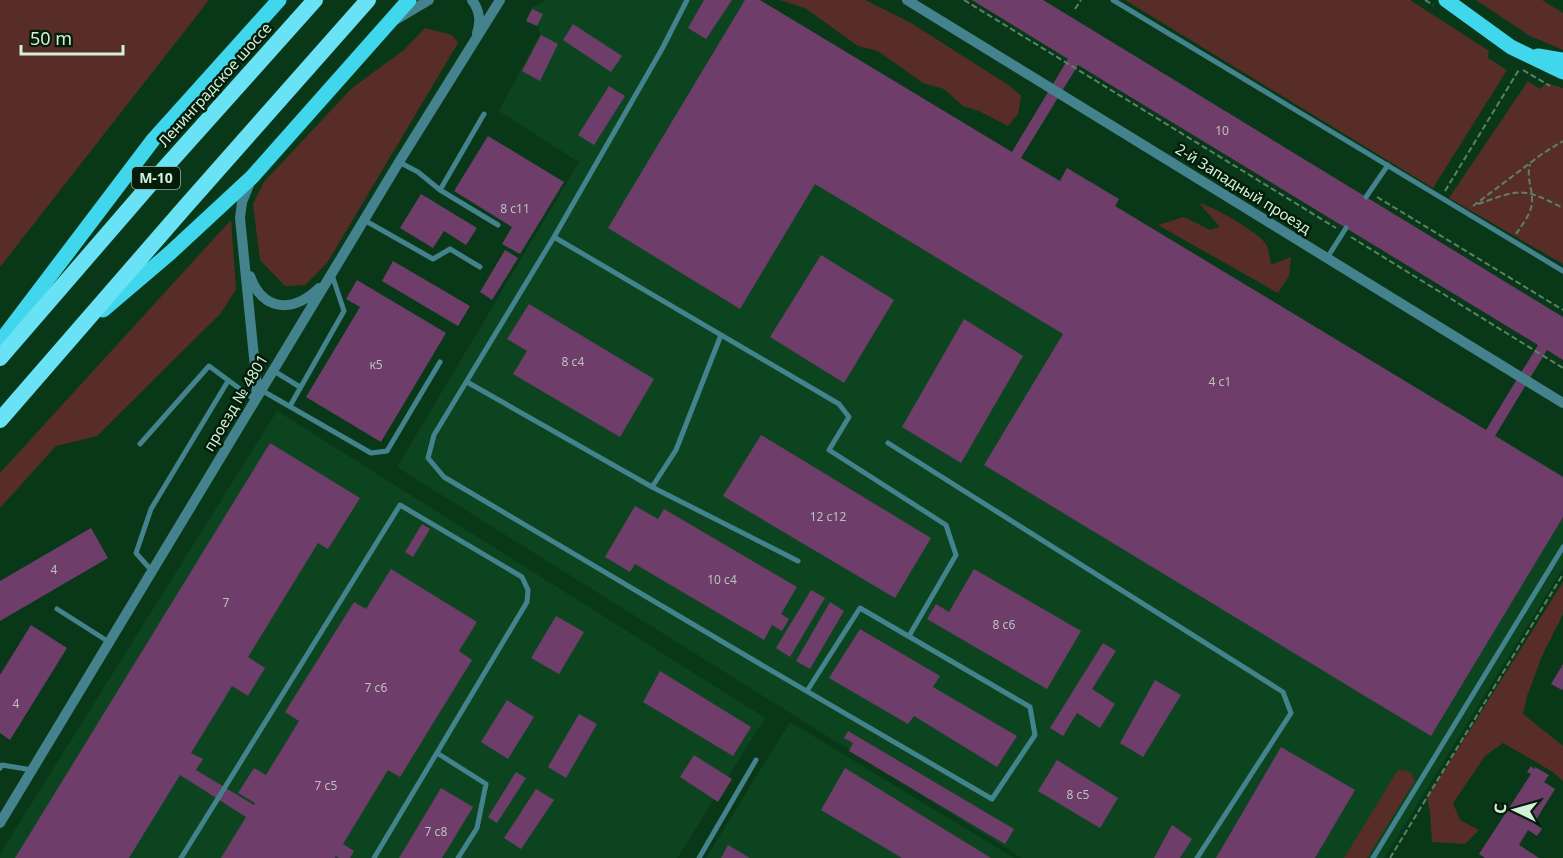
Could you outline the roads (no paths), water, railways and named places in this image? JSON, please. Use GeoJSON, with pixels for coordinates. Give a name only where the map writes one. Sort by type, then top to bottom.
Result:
{"type":"FeatureCollection","features":[{"type":"Feature","properties":{"kind":"highway","name":"Ленинградское шоссе"},"geometry":{"type":"LineString","coordinates":[[0,358],[315,0]]}},
{"type":"Feature","properties":{"kind":"highway","name":"М-10"},"geometry":{"type":"LineString","coordinates":[[0,420],[369,0]]}},
{"type":"Feature","properties":{"kind":"main road","name":"Ленинградское шоссе"},"geometry":{"type":"LineString","coordinates":[[0,342],[153,140],[279,0]]}},
{"type":"Feature","properties":{"kind":"main road","name":"М-10"},"geometry":{"type":"LineString","coordinates":[[82,327],[170,253],[252,177],[409,0]]}},
{"type":"Feature","properties":{"kind":"main road"},"geometry":{"type":"LineString","coordinates":[[1446,0],[1521,52],[1563,72]]}},
{"type":"Feature","properties":{"kind":"main road"},"geometry":{"type":"LineString","coordinates":[[1521,52],[1563,60]]}},
{"type":"Feature","properties":{"kind":"street"},"geometry":{"type":"LineString","coordinates":[[387,25],[429,0]]}},
{"type":"Feature","properties":{"kind":"street"},"geometry":{"type":"LineString","coordinates":[[472,0],[480,16],[473,43]]}},
{"type":"Feature","properties":{"kind":"street","name":"проезд № 4801"},"geometry":{"type":"LineString","coordinates":[[0,823],[399,162],[500,0]]}},
{"type":"Feature","properties":{"kind":"street","name":"2-й Западный проезд"},"geometry":{"type":"LineString","coordinates":[[907,0],[1563,404]]}},
{"type":"Feature","properties":{"kind":"street"},"geometry":{"type":"LineString","coordinates":[[252,177],[242,202],[240,218],[257,387],[255,400]]}},
{"type":"Feature","properties":{"kind":"street"},"geometry":{"type":"LineString","coordinates":[[246,265],[254,288],[264,299],[275,305],[287,306],[309,297],[332,275]]}},
{"type":"Feature","properties":{"kind":"lane"},"geometry":{"type":"LineString","coordinates":[[687,0],[662,49],[554,237],[434,435],[428,458],[444,477],[807,691],[992,799],[1035,735],[1030,707],[860,608],[807,691]]}},
{"type":"Feature","properties":{"kind":"lane"},"geometry":{"type":"LineString","coordinates":[[1113,0],[1563,271]]}},
{"type":"Feature","properties":{"kind":"lane"},"geometry":{"type":"LineString","coordinates":[[440,190],[484,114]]}},
{"type":"Feature","properties":{"kind":"lane"},"geometry":{"type":"LineString","coordinates":[[399,162],[498,225]]}},
{"type":"Feature","properties":{"kind":"lane"},"geometry":{"type":"LineString","coordinates":[[1368,194],[1388,165]]}},
{"type":"Feature","properties":{"kind":"lane"},"geometry":{"type":"LineString","coordinates":[[364,220],[433,259],[450,249],[480,267]]}},
{"type":"Feature","properties":{"kind":"lane"},"geometry":{"type":"LineString","coordinates":[[1327,258],[1344,230]]}},
{"type":"Feature","properties":{"kind":"lane"},"geometry":{"type":"LineString","coordinates":[[554,237],[839,404],[849,417],[829,450],[946,525],[956,555],[909,636]]}},
{"type":"Feature","properties":{"kind":"lane"},"geometry":{"type":"LineString","coordinates":[[290,406],[345,311],[332,275]]}},
{"type":"Feature","properties":{"kind":"lane"},"geometry":{"type":"LineString","coordinates":[[652,487],[676,450],[721,335]]}},
{"type":"Feature","properties":{"kind":"lane"},"geometry":{"type":"LineString","coordinates":[[261,390],[371,453],[387,451],[440,362]]}},
{"type":"Feature","properties":{"kind":"lane"},"geometry":{"type":"LineString","coordinates":[[140,444],[209,366],[255,400]]}},
{"type":"Feature","properties":{"kind":"lane"},"geometry":{"type":"LineString","coordinates":[[273,370],[300,387]]}},
{"type":"Feature","properties":{"kind":"lane"},"geometry":{"type":"LineString","coordinates":[[152,571],[136,553],[151,509],[228,381]]}},
{"type":"Feature","properties":{"kind":"lane"},"geometry":{"type":"LineString","coordinates":[[466,382],[652,487],[798,561]]}},
{"type":"Feature","properties":{"kind":"lane"},"geometry":{"type":"LineString","coordinates":[[888,443],[1283,692],[1291,713],[1197,858]]}},
{"type":"Feature","properties":{"kind":"lane"},"geometry":{"type":"LineString","coordinates":[[182,858],[400,505],[522,577],[528,590],[526,602],[374,858]]}},
{"type":"Feature","properties":{"kind":"lane"},"geometry":{"type":"LineString","coordinates":[[1373,858],[1563,547]]}},
{"type":"Feature","properties":{"kind":"lane"},"geometry":{"type":"LineString","coordinates":[[57,609],[110,642]]}},
{"type":"Feature","properties":{"kind":"lane"},"geometry":{"type":"LineString","coordinates":[[437,753],[486,784],[477,828],[458,858]]}},
{"type":"Feature","properties":{"kind":"lane"},"geometry":{"type":"LineString","coordinates":[[699,858],[756,760]]}},
{"type":"Feature","properties":{"kind":"lane"},"geometry":{"type":"LineString","coordinates":[[0,768],[2,765],[32,770]]}}]}
